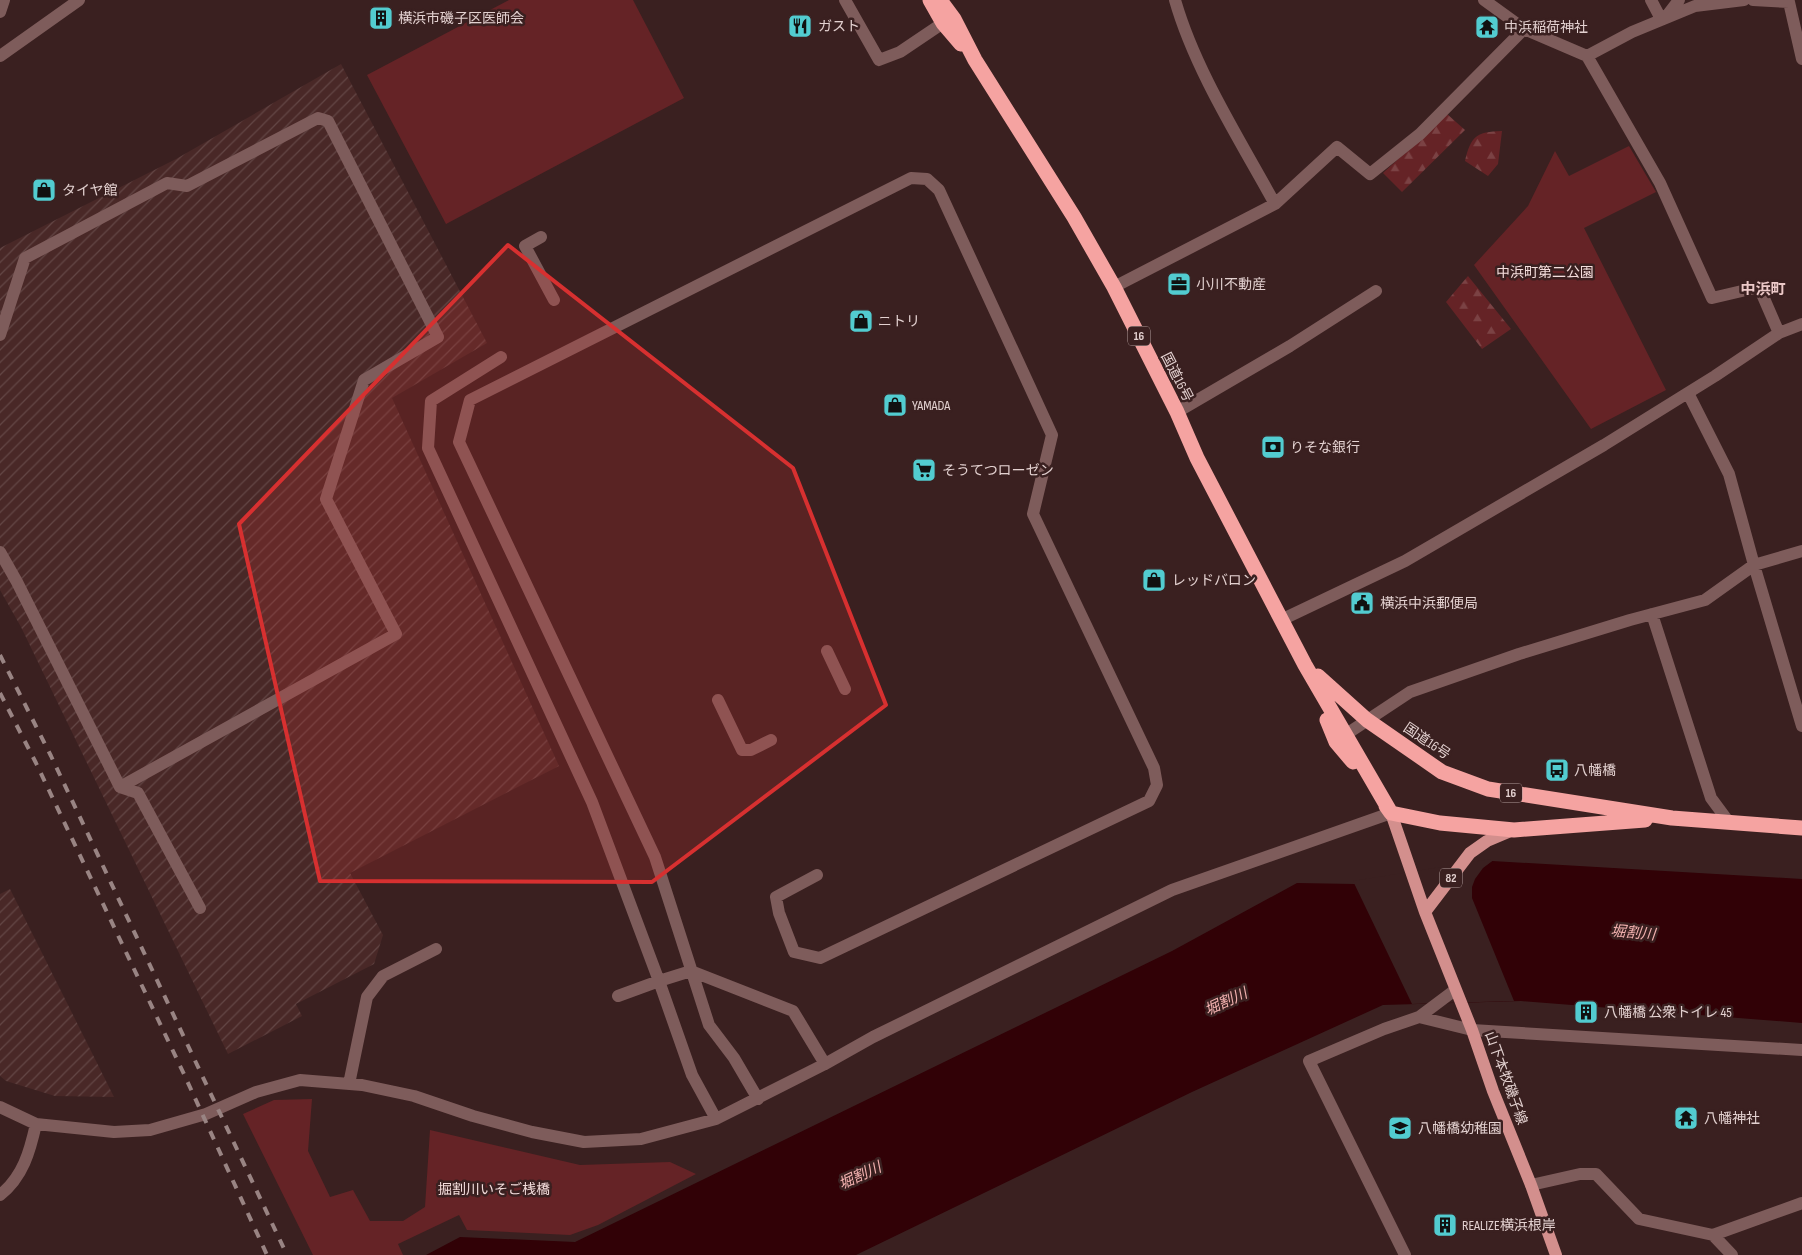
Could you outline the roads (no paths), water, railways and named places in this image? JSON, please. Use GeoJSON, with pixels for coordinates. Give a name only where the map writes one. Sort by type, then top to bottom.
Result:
{"type":"FeatureCollection","features":[{"type":"Feature","properties":{"kind":"highway","name":"国道16号"},"geometry":{"type":"LineString","coordinates":[[930,0],[942,23],[975,60]]}},
{"type":"Feature","properties":{"kind":"highway","name":"国道16号"},"geometry":{"type":"LineString","coordinates":[[940,0],[954,19],[975,60],[1074,217],[1114,287],[1177,412],[1197,458],[1341,738],[1391,813],[1440,823],[1514,830],[1672,818]]}},
{"type":"Feature","properties":{"kind":"highway","name":"国道16号"},"geometry":{"type":"LineString","coordinates":[[1305,665],[1367,720],[1442,772],[1488,789],[1672,818],[1802,828]]}},
{"type":"Feature","properties":{"kind":"main road","name":"山下本牧磯子線"},"geometry":{"type":"LineString","coordinates":[[1391,813],[1426,912],[1556,1255]]}},
{"type":"Feature","properties":{"kind":"main road","name":"82"},"geometry":{"type":"LineString","coordinates":[[1426,912],[1470,853],[1487,841],[1514,830]]}},
{"type":"Feature","properties":{"kind":"street"},"geometry":{"type":"LineString","coordinates":[[0,12],[4,0]]}},
{"type":"Feature","properties":{"kind":"street"},"geometry":{"type":"LineString","coordinates":[[0,56],[79,0]]}},
{"type":"Feature","properties":{"kind":"street"},"geometry":{"type":"LineString","coordinates":[[845,0],[879,60],[900,52],[942,23]]}},
{"type":"Feature","properties":{"kind":"street"},"geometry":{"type":"LineString","coordinates":[[1175,0],[1206,77],[1275,204]]}},
{"type":"Feature","properties":{"kind":"street"},"geometry":{"type":"LineString","coordinates":[[1484,0],[1524,29],[1587,56],[1660,183],[1712,298],[1759,287],[1779,332]]}},
{"type":"Feature","properties":{"kind":"street"},"geometry":{"type":"LineString","coordinates":[[1651,0],[1664,18]]}},
{"type":"Feature","properties":{"kind":"street"},"geometry":{"type":"LineString","coordinates":[[1664,18],[1679,0]]}},
{"type":"Feature","properties":{"kind":"street"},"geometry":{"type":"LineString","coordinates":[[1587,56],[1632,32],[1694,6],[1744,0]]}},
{"type":"Feature","properties":{"kind":"street"},"geometry":{"type":"LineString","coordinates":[[1753,0],[1796,4],[1802,59]]}},
{"type":"Feature","properties":{"kind":"street"},"geometry":{"type":"LineString","coordinates":[[1114,287],[1275,204],[1338,148],[1370,174],[1420,134],[1524,29]]}},
{"type":"Feature","properties":{"kind":"street"},"geometry":{"type":"LineString","coordinates":[[0,335],[25,258],[167,183],[187,186],[318,118],[328,121],[334,131],[438,337],[364,380],[326,499],[396,634],[120,787]]}},
{"type":"Feature","properties":{"kind":"street"},"geometry":{"type":"LineString","coordinates":[[758,1099],[734,1058],[709,1025],[655,857],[459,442],[470,400],[911,178],[927,179],[939,190],[1052,435],[1033,514],[1154,768],[1158,785],[1149,801],[820,958],[794,952],[779,913],[776,897],[817,875]]}},
{"type":"Feature","properties":{"kind":"street"},"geometry":{"type":"LineString","coordinates":[[541,236],[525,246],[554,300]]}},
{"type":"Feature","properties":{"kind":"street"},"geometry":{"type":"LineString","coordinates":[[1177,412],[1290,346],[1376,291]]}},
{"type":"Feature","properties":{"kind":"street"},"geometry":{"type":"LineString","coordinates":[[1281,620],[1404,561],[1604,445],[1688,393],[1779,332],[1802,324]]}},
{"type":"Feature","properties":{"kind":"street"},"geometry":{"type":"LineString","coordinates":[[502,357],[431,400],[428,448],[592,802],[692,1075],[716,1119]]}},
{"type":"Feature","properties":{"kind":"street"},"geometry":{"type":"LineString","coordinates":[[1688,393],[1729,474],[1802,726]]}},
{"type":"Feature","properties":{"kind":"street"},"geometry":{"type":"LineString","coordinates":[[1341,738],[1410,692],[1519,654],[1705,600],[1754,565],[1802,551]]}},
{"type":"Feature","properties":{"kind":"street"},"geometry":{"type":"LineString","coordinates":[[0,552],[120,787],[138,793],[200,908]]}},
{"type":"Feature","properties":{"kind":"street"},"geometry":{"type":"LineString","coordinates":[[1652,614],[1711,798],[1728,821]]}},
{"type":"Feature","properties":{"kind":"street"},"geometry":{"type":"LineString","coordinates":[[827,651],[845,689]]}},
{"type":"Feature","properties":{"kind":"street"},"geometry":{"type":"LineString","coordinates":[[718,700],[742,750],[751,750],[771,740]]}},
{"type":"Feature","properties":{"kind":"street"},"geometry":{"type":"LineString","coordinates":[[0,1107],[36,1124],[114,1132],[150,1130],[206,1114],[256,1092],[300,1080],[362,1085],[414,1096],[473,1116],[532,1132],[584,1142],[641,1139],[716,1119],[758,1099],[873,1037],[1172,890],[1391,813]]}},
{"type":"Feature","properties":{"kind":"street"},"geometry":{"type":"LineString","coordinates":[[349,1084],[367,997],[383,976],[436,949]]}},
{"type":"Feature","properties":{"kind":"street"},"geometry":{"type":"LineString","coordinates":[[618,996],[691,971],[792,1011],[825,1064]]}},
{"type":"Feature","properties":{"kind":"street"},"geometry":{"type":"LineString","coordinates":[[1405,1255],[1309,1060],[1384,1029],[1419,1017],[1456,990]]}},
{"type":"Feature","properties":{"kind":"street"},"geometry":{"type":"LineString","coordinates":[[1419,1017],[1472,1030],[1802,1050]]}},
{"type":"Feature","properties":{"kind":"street"},"geometry":{"type":"LineString","coordinates":[[0,1195],[18,1176],[26,1162],[36,1124]]}},
{"type":"Feature","properties":{"kind":"street"},"geometry":{"type":"LineString","coordinates":[[1531,1185],[1580,1174],[1596,1174],[1639,1220],[1713,1235],[1800,1207]]}},
{"type":"Feature","properties":{"kind":"street"},"geometry":{"type":"LineString","coordinates":[[1713,1235],[1732,1255]]}},
{"type":"Feature","properties":{"kind":"water","name":"堀割川"},"geometry":{"type":"Polygon","coordinates":[[[1492,861],[1802,879],[1802,1023],[1521,1001],[1383,1005],[1192,1092],[856,1255],[426,1255],[460,1237],[575,1242],[1172,951],[1297,883],[1355,884],[1492,861]]]}},
{"type":"Feature","properties":{"kind":"railway"},"geometry":{"type":"LineString","coordinates":[[0,655],[51,756],[287,1255]]}},
{"type":"Feature","properties":{"kind":"railway"},"geometry":{"type":"LineString","coordinates":[[0,693],[36,763],[183,1072],[267,1255]]}},
{"type":"Feature","properties":{"kind":"place","name":"横浜市磯子区医師会"},"geometry":{"type":"Point","coordinates":[381,18]}},
{"type":"Feature","properties":{"kind":"place","name":"ガスト"},"geometry":{"type":"Point","coordinates":[800,26]}},
{"type":"Feature","properties":{"kind":"place","name":"中浜稲荷神社"},"geometry":{"type":"Point","coordinates":[1487,27]}},
{"type":"Feature","properties":{"kind":"place","name":"タイヤ館"},"geometry":{"type":"Point","coordinates":[44,190]}},
{"type":"Feature","properties":{"kind":"place","name":"小川不動産"},"geometry":{"type":"Point","coordinates":[1179,284]}},
{"type":"Feature","properties":{"kind":"place","name":"ニトリ"},"geometry":{"type":"Point","coordinates":[861,321]}},
{"type":"Feature","properties":{"kind":"place","name":"YAMADA"},"geometry":{"type":"Point","coordinates":[895,405]}},
{"type":"Feature","properties":{"kind":"place","name":"りそな銀行"},"geometry":{"type":"Point","coordinates":[1273,447]}},
{"type":"Feature","properties":{"kind":"place","name":"そうてつローゼン"},"geometry":{"type":"Point","coordinates":[924,470]}},
{"type":"Feature","properties":{"kind":"place","name":"レッドバロン"},"geometry":{"type":"Point","coordinates":[1154,580]}},
{"type":"Feature","properties":{"kind":"place","name":"横浜中浜郵便局"},"geometry":{"type":"Point","coordinates":[1362,603]}},
{"type":"Feature","properties":{"kind":"place","name":"八幡橋"},"geometry":{"type":"Point","coordinates":[1557,770]}},
{"type":"Feature","properties":{"kind":"place","name":"八幡橋 公衆トイレ 45"},"geometry":{"type":"Point","coordinates":[1586,1012]}},
{"type":"Feature","properties":{"kind":"place","name":"八幡神社"},"geometry":{"type":"Point","coordinates":[1686,1118]}},
{"type":"Feature","properties":{"kind":"place","name":"八幡橋幼稚園"},"geometry":{"type":"Point","coordinates":[1400,1128]}},
{"type":"Feature","properties":{"kind":"place","name":"REALIZE横浜根岸"},"geometry":{"type":"Point","coordinates":[1445,1225]}},
{"type":"Feature","properties":{"kind":"district","name":"中浜町"},"geometry":{"type":"Point","coordinates":[1763,289]}},
{"type":"Feature","properties":{"kind":"park label","name":"中浜町第二公園"},"geometry":{"type":"Point","coordinates":[1545,272]}},
{"type":"Feature","properties":{"kind":"park label","name":"掘割川いそご桟橋"},"geometry":{"type":"Point","coordinates":[494,1189]}}]}
